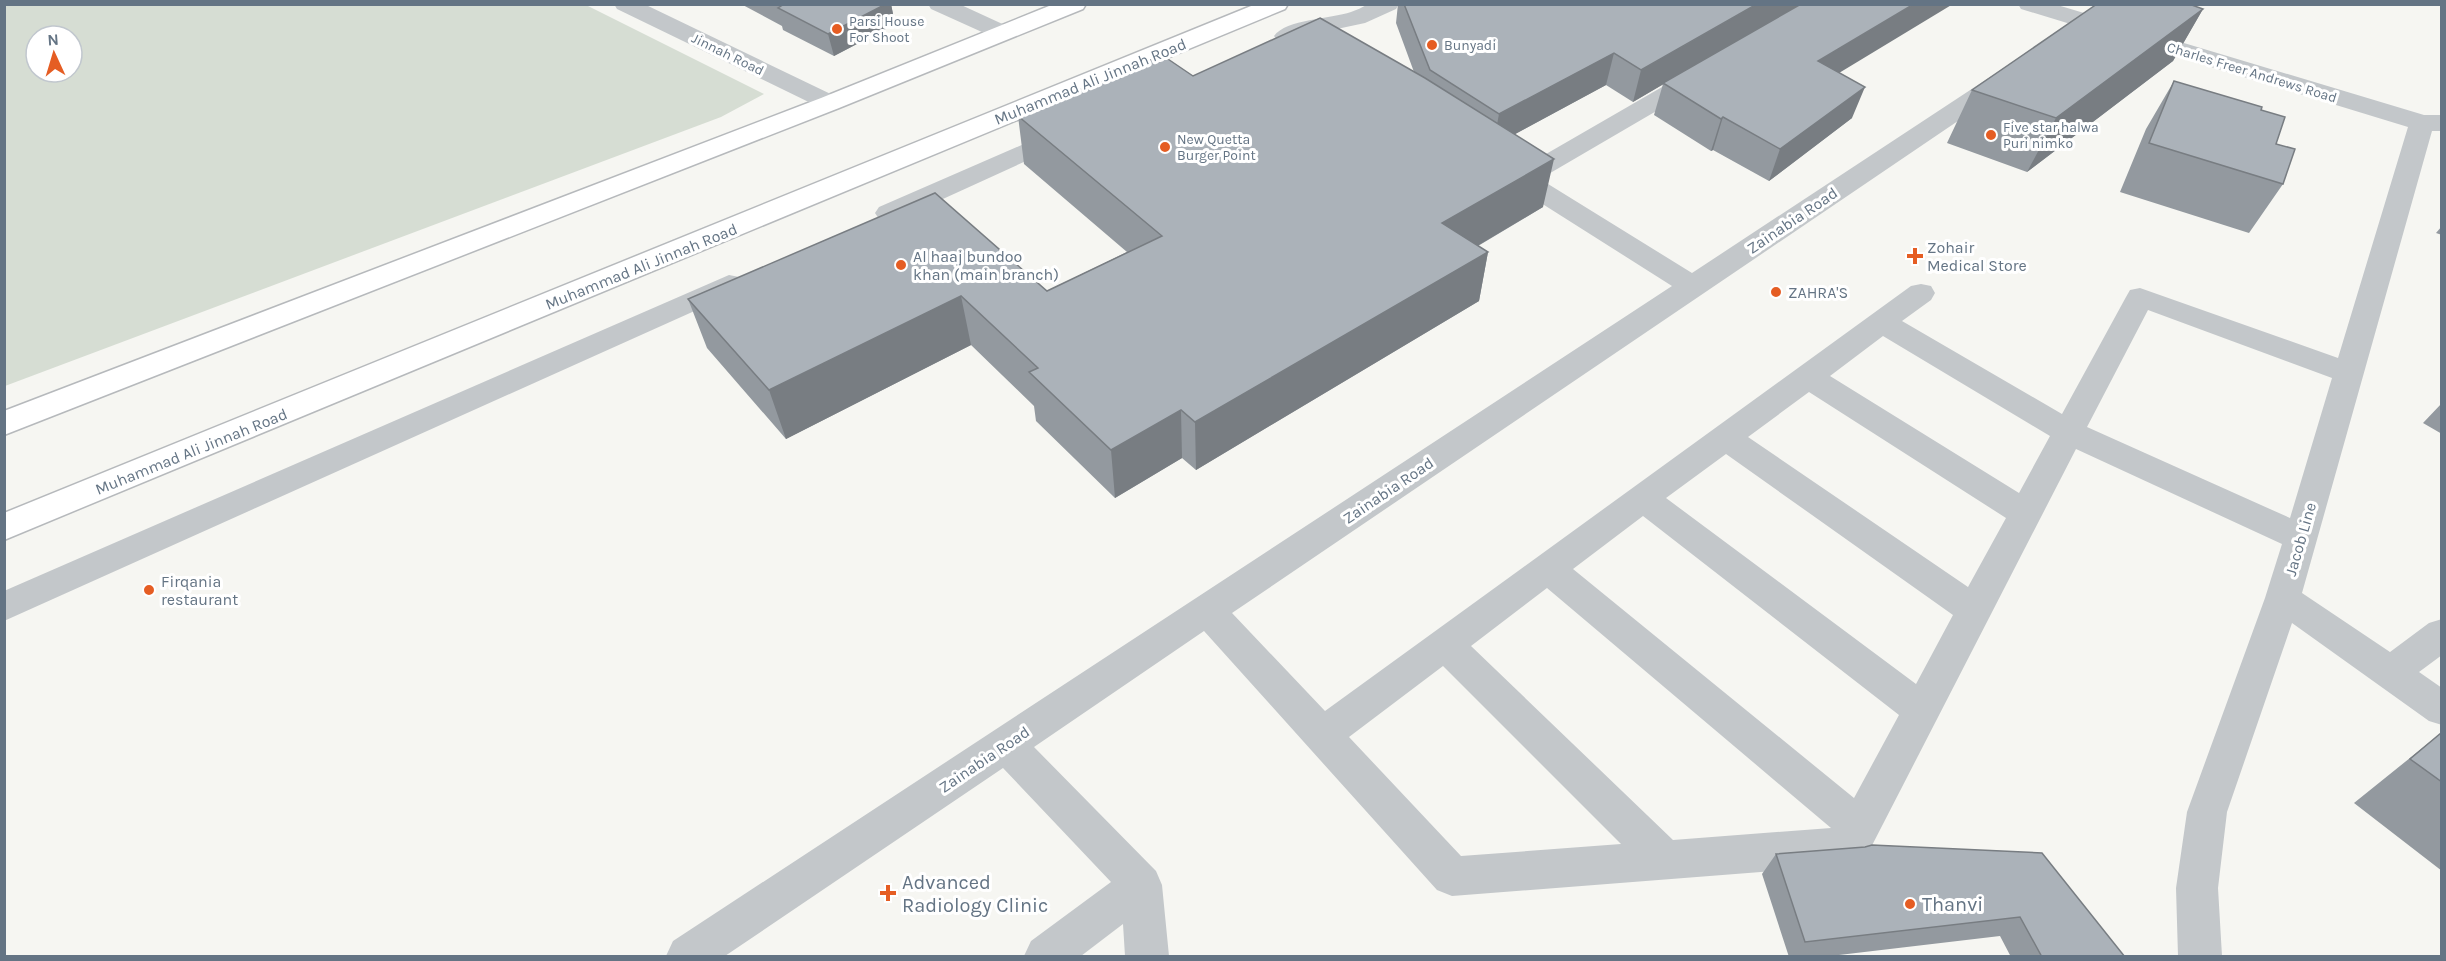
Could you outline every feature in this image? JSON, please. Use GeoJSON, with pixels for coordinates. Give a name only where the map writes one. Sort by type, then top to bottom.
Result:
{"type":"FeatureCollection","features":[{"type":"Feature","properties":{"kind":"highway"},"geometry":{"type":"LineString","coordinates":[[4,424],[830,103],[1075,4]]}},
{"type":"Feature","properties":{"kind":"highway","name":"Muhammad Ali Jinnah Road"},"geometry":{"type":"LineString","coordinates":[[4,527],[1273,6]]}},
{"type":"Feature","properties":{"kind":"street","name":"Jinnah Road"},"geometry":{"type":"LineString","coordinates":[[625,4],[830,103]]}},
{"type":"Feature","properties":{"kind":"street"},"geometry":{"type":"LineString","coordinates":[[939,4],[1001,32]]}},
{"type":"Feature","properties":{"kind":"street"},"geometry":{"type":"LineString","coordinates":[[1265,46],[1298,31],[1357,18],[1388,4]]}},
{"type":"Feature","properties":{"kind":"street","name":"Charles Freer Andrews Road"},"geometry":{"type":"LineString","coordinates":[[2029,4],[2432,123]]}},
{"type":"Feature","properties":{"kind":"street"},"geometry":{"type":"LineString","coordinates":[[1273,6],[1298,31],[1327,50]]}},
{"type":"Feature","properties":{"kind":"street"},"geometry":{"type":"LineString","coordinates":[[2058,42],[2088,22]]}},
{"type":"Feature","properties":{"kind":"street","name":"Zainabia Road"},"geometry":{"type":"LineString","coordinates":[[688,957],[2029,62]]}},
{"type":"Feature","properties":{"kind":"street"},"geometry":{"type":"LineString","coordinates":[[1522,179],[1719,65]]}},
{"type":"Feature","properties":{"kind":"street","name":"Jacob Line"},"geometry":{"type":"LineString","coordinates":[[2200,957],[2197,888],[2207,812],[2283,598],[2348,373],[2432,123]]}},
{"type":"Feature","properties":{"kind":"street"},"geometry":{"type":"LineString","coordinates":[[870,221],[1089,124]]}},
{"type":"Feature","properties":{"kind":"street"},"geometry":{"type":"LineString","coordinates":[[1492,159],[1693,286]]}},
{"type":"Feature","properties":{"kind":"street"},"geometry":{"type":"LineString","coordinates":[[4,607],[750,275]]}},
{"type":"Feature","properties":{"kind":"street"},"geometry":{"type":"LineString","coordinates":[[1322,735],[1921,293]]}},
{"type":"Feature","properties":{"kind":"street"},"geometry":{"type":"LineString","coordinates":[[1207,610],[1452,876],[1850,846],[2140,297],[2348,373]]}},
{"type":"Feature","properties":{"kind":"street"},"geometry":{"type":"LineString","coordinates":[[1881,322],[2069,432],[2300,537]]}},
{"type":"Feature","properties":{"kind":"street"},"geometry":{"type":"LineString","coordinates":[[1808,376],[2026,514]]}},
{"type":"Feature","properties":{"kind":"street"},"geometry":{"type":"LineString","coordinates":[[1725,437],[1974,610]]}},
{"type":"Feature","properties":{"kind":"street"},"geometry":{"type":"LineString","coordinates":[[1642,498],[1922,710]]}},
{"type":"Feature","properties":{"kind":"street"},"geometry":{"type":"LineString","coordinates":[[1548,568],[1860,828]]}},
{"type":"Feature","properties":{"kind":"street"},"geometry":{"type":"LineString","coordinates":[[2283,598],[2442,709]]}},
{"type":"Feature","properties":{"kind":"street"},"geometry":{"type":"LineString","coordinates":[[2390,673],[2442,634]]}},
{"type":"Feature","properties":{"kind":"street"},"geometry":{"type":"LineString","coordinates":[[1445,644],[1665,860]]}},
{"type":"Feature","properties":{"kind":"street"},"geometry":{"type":"LineString","coordinates":[[1006,745],[1141,885],[1147,957]]}},
{"type":"Feature","properties":{"kind":"street"},"geometry":{"type":"LineString","coordinates":[[1046,957],[1141,885]]}},
{"type":"Feature","properties":{"kind":"shaded area"},"geometry":{"type":"Polygon","coordinates":[[[5,4],[586,5],[764,94],[721,117],[5,386],[5,4]]]}},
{"type":"Feature","properties":{"kind":"building"},"geometry":{"type":"Polygon","coordinates":[[[778,4],[886,4],[828,34],[778,8],[781,6],[778,4]]]}},
{"type":"Feature","properties":{"kind":"building"},"geometry":{"type":"Polygon","coordinates":[[[1404,4],[1757,4],[1641,70],[1614,53],[1499,114],[1430,70],[1404,4]]]}},
{"type":"Feature","properties":{"kind":"building"},"geometry":{"type":"Polygon","coordinates":[[[1801,4],[1914,4],[1818,61],[1865,87],[1780,149],[1723,117],[1721,119],[1663,83],[1801,4]]]}},
{"type":"Feature","properties":{"kind":"building"},"geometry":{"type":"Polygon","coordinates":[[[2097,4],[2189,4],[2203,9],[2056,118],[1972,90],[2097,4]]]}},
{"type":"Feature","properties":{"kind":"building"},"geometry":{"type":"Polygon","coordinates":[[[1320,18],[1425,78],[1554,159],[1442,223],[1488,252],[1195,422],[1181,410],[1111,450],[1029,372],[1038,368],[961,296],[769,390],[688,299],[935,193],[1047,291],[1162,236],[1018,116],[1162,55],[1193,76],[1320,18]]]}},
{"type":"Feature","properties":{"kind":"building"},"geometry":{"type":"Polygon","coordinates":[[[2174,81],[2262,107],[2261,110],[2285,117],[2276,144],[2295,149],[2283,184],[2149,143],[2174,81]]]}},
{"type":"Feature","properties":{"kind":"building"},"geometry":{"type":"Polygon","coordinates":[[[2442,733],[2442,782],[2410,759],[2442,733]]]}},
{"type":"Feature","properties":{"kind":"building","name":"Thanvi"},"geometry":{"type":"Polygon","coordinates":[[[1872,845],[2042,853],[2125,957],[2042,957],[2020,917],[1805,942],[1776,854],[1872,845]]]}},
{"type":"Feature","properties":{"kind":"place","name":"Parsi House For Shoot"},"geometry":{"type":"Point","coordinates":[837,29]}},
{"type":"Feature","properties":{"kind":"place","name":"Bunyadi"},"geometry":{"type":"Point","coordinates":[1432,45]}},
{"type":"Feature","properties":{"kind":"place","name":"Five star halwa Puri nimko"},"geometry":{"type":"Point","coordinates":[1991,135]}},
{"type":"Feature","properties":{"kind":"place","name":"New Quetta Burger Point"},"geometry":{"type":"Point","coordinates":[1165,147]}},
{"type":"Feature","properties":{"kind":"place","name":"Zohair Medical Store"},"geometry":{"type":"Point","coordinates":[1915,256]}},
{"type":"Feature","properties":{"kind":"place","name":"Al haaj bundoo khan (main branch)"},"geometry":{"type":"Point","coordinates":[901,265]}},
{"type":"Feature","properties":{"kind":"place","name":"ZAHRA'S"},"geometry":{"type":"Point","coordinates":[1776,292]}},
{"type":"Feature","properties":{"kind":"place","name":"Firqania restaurant"},"geometry":{"type":"Point","coordinates":[149,590]}},
{"type":"Feature","properties":{"kind":"place","name":"Advanced Radiology Clinic"},"geometry":{"type":"Point","coordinates":[888,893]}},
{"type":"Feature","properties":{"kind":"place","name":"Thanvi"},"geometry":{"type":"Point","coordinates":[1910,904]}}]}
